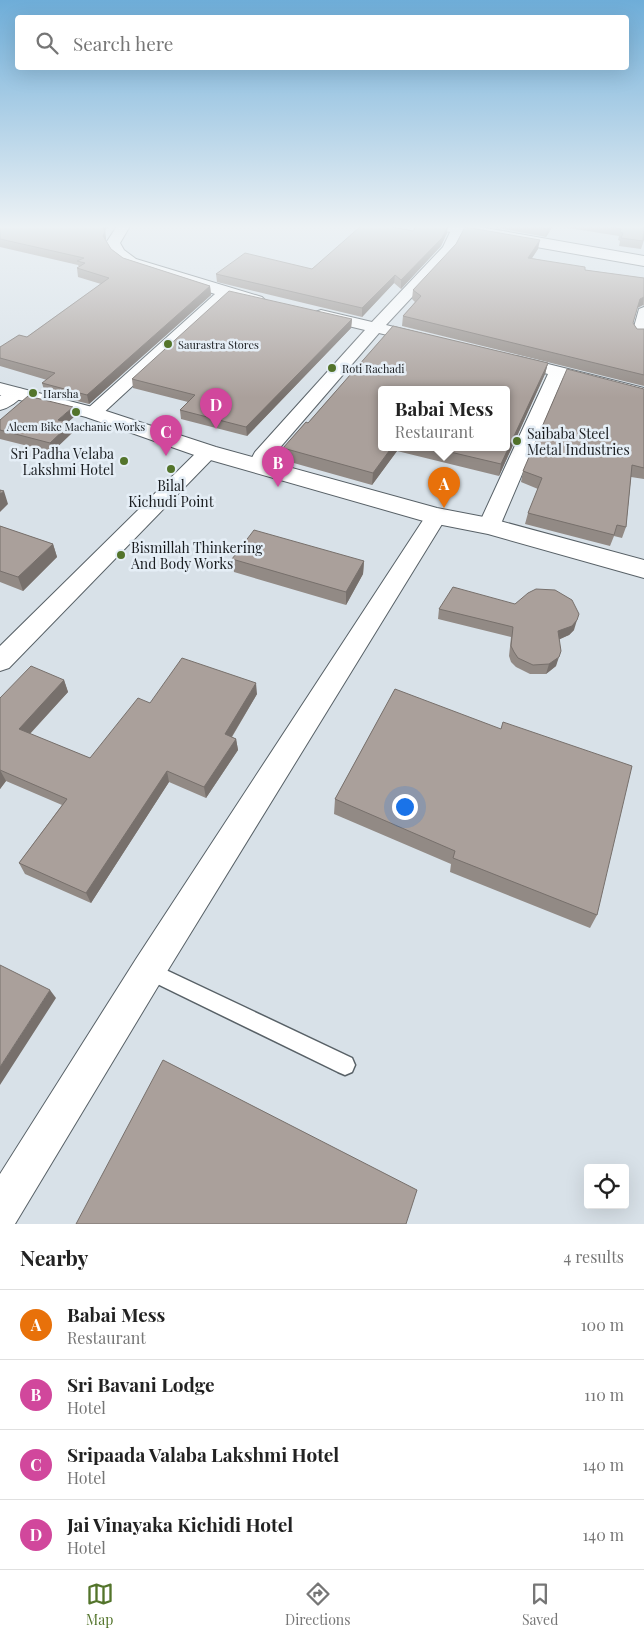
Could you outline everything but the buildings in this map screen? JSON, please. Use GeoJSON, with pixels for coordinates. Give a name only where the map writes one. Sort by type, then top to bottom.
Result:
{"type":"FeatureCollection","features":[{"type":"Feature","properties":{"kind":"street"},"geometry":{"type":"LineString","coordinates":[[198,283],[273,304]]}},
{"type":"Feature","properties":{"kind":"street"},"geometry":{"type":"LineString","coordinates":[[258,465],[262,456],[417,283]]}},
{"type":"Feature","properties":{"kind":"street"},"geometry":{"type":"LineString","coordinates":[[93,413],[226,292]]}},
{"type":"Feature","properties":{"kind":"street"},"geometry":{"type":"LineString","coordinates":[[310,312],[431,340]]}},
{"type":"Feature","properties":{"kind":"street"},"geometry":{"type":"LineString","coordinates":[[640,334],[644,312]]}},
{"type":"Feature","properties":{"kind":"street"},"geometry":{"type":"LineString","coordinates":[[503,357],[644,393]]}},
{"type":"Feature","properties":{"kind":"street"},"geometry":{"type":"LineString","coordinates":[[489,526],[556,372]]}},
{"type":"Feature","properties":{"kind":"street"},"geometry":{"type":"LineString","coordinates":[[5,396],[93,413],[208,452],[436,516],[489,526],[644,568]]}},
{"type":"Feature","properties":{"kind":"street"},"geometry":{"type":"LineString","coordinates":[[0,661],[208,452]]}},
{"type":"Feature","properties":{"kind":"street"},"geometry":{"type":"LineString","coordinates":[[0,1211],[148,971],[436,516]]}},
{"type":"Feature","properties":{"kind":"lane"},"geometry":{"type":"LineString","coordinates":[[148,971],[345,1065]]}},
{"type":"Feature","properties":{"kind":"place","name":"Saurastra Stores"},"geometry":{"type":"Point","coordinates":[168,344]}},
{"type":"Feature","properties":{"kind":"place","name":"Roti Rachadi"},"geometry":{"type":"Point","coordinates":[332,368]}},
{"type":"Feature","properties":{"kind":"place","name":"Harsha"},"geometry":{"type":"Point","coordinates":[33,393]}},
{"type":"Feature","properties":{"kind":"place","name":"Aleem Bike Machanic Works"},"geometry":{"type":"Point","coordinates":[76,412]}},
{"type":"Feature","properties":{"kind":"place","name":"Jai Vinayaka Kichidi Hotel"},"geometry":{"type":"Point","coordinates":[216,429]}},
{"type":"Feature","properties":{"kind":"place","name":"Saibaba Steel Metal Industries"},"geometry":{"type":"Point","coordinates":[517,441]}},
{"type":"Feature","properties":{"kind":"place","name":"Sripaada Valaba Lakshmi Hotel"},"geometry":{"type":"Point","coordinates":[166,456]}},
{"type":"Feature","properties":{"kind":"place","name":"Sri Padha Velaba Lakshmi Hotel"},"geometry":{"type":"Point","coordinates":[124,461]}},
{"type":"Feature","properties":{"kind":"place","name":"Bilal Kichudi Point"},"geometry":{"type":"Point","coordinates":[171,469]}},
{"type":"Feature","properties":{"kind":"place","name":"Sri Bavani Lodge"},"geometry":{"type":"Point","coordinates":[278,487]}},
{"type":"Feature","properties":{"kind":"place","name":"Babai Mess"},"geometry":{"type":"Point","coordinates":[444,508]}},
{"type":"Feature","properties":{"kind":"place","name":"Bismillah Thinkering And Body Works"},"geometry":{"type":"Point","coordinates":[121,555]}}]}
